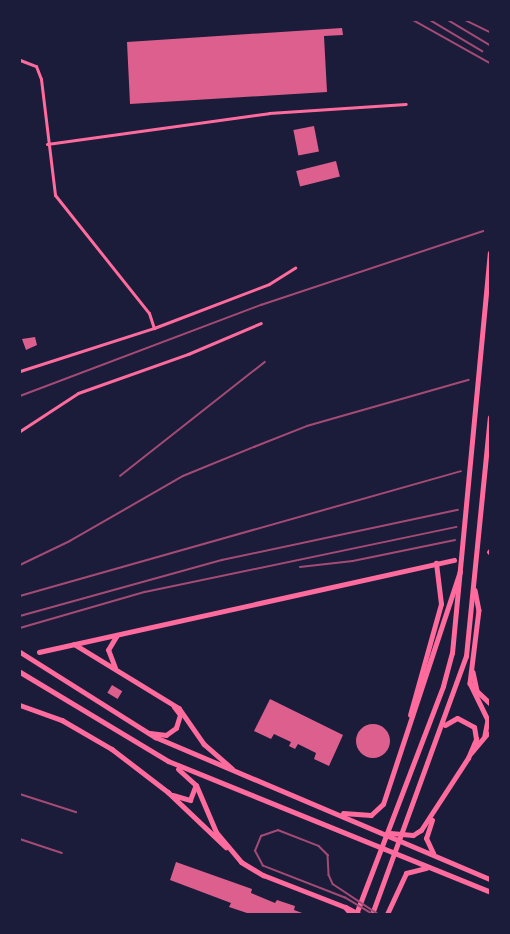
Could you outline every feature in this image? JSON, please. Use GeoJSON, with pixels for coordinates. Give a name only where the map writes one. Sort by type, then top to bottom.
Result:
{"type":"FeatureCollection","features":[{"type":"Feature","properties":{"kind":"main road"},"geometry":{"type":"LineString","coordinates":[[358,915],[452,653],[463,564],[490,253]]}},
{"type":"Feature","properties":{"kind":"main road"},"geometry":{"type":"LineString","coordinates":[[372,915],[442,729],[466,656],[476,590],[490,417]]}},
{"type":"Feature","properties":{"kind":"main road"},"geometry":{"type":"LineString","coordinates":[[39,652],[454,560]]}},
{"type":"Feature","properties":{"kind":"main road"},"geometry":{"type":"LineString","coordinates":[[405,742],[441,604],[436,563]]}},
{"type":"Feature","properties":{"kind":"main road"},"geometry":{"type":"LineString","coordinates":[[336,812],[371,815],[378,811],[405,742],[463,564]]}},
{"type":"Feature","properties":{"kind":"main road"},"geometry":{"type":"LineString","coordinates":[[476,590],[479,607],[470,683],[487,717],[485,736]]}},
{"type":"Feature","properties":{"kind":"main road"},"geometry":{"type":"LineString","coordinates":[[117,670],[108,650],[120,633]]}},
{"type":"Feature","properties":{"kind":"main road"},"geometry":{"type":"LineString","coordinates":[[74,644],[185,714],[215,756],[240,772]]}},
{"type":"Feature","properties":{"kind":"main road"},"geometry":{"type":"LineString","coordinates":[[20,652],[141,729],[490,879]]}},
{"type":"Feature","properties":{"kind":"main road"},"geometry":{"type":"LineString","coordinates":[[473,660],[475,687],[490,703]]}},
{"type":"Feature","properties":{"kind":"main road"},"geometry":{"type":"LineString","coordinates":[[20,672],[168,761],[192,780],[226,847]]}},
{"type":"Feature","properties":{"kind":"main road"},"geometry":{"type":"LineString","coordinates":[[141,729],[166,735],[176,728],[178,712],[166,700]]}},
{"type":"Feature","properties":{"kind":"main road"},"geometry":{"type":"LineString","coordinates":[[20,705],[92,736],[168,792],[226,847],[263,875],[345,907],[351,915]]}},
{"type":"Feature","properties":{"kind":"main road"},"geometry":{"type":"LineString","coordinates":[[442,729],[458,718],[474,727],[476,739],[468,758]]}},
{"type":"Feature","properties":{"kind":"main road"},"geometry":{"type":"LineString","coordinates":[[434,854],[426,838],[435,813],[468,758],[490,728]]}},
{"type":"Feature","properties":{"kind":"main road"},"geometry":{"type":"LineString","coordinates":[[168,761],[490,892]]}},
{"type":"Feature","properties":{"kind":"main road"},"geometry":{"type":"LineString","coordinates":[[168,792],[192,800],[196,792],[192,780]]}},
{"type":"Feature","properties":{"kind":"main road"},"geometry":{"type":"LineString","coordinates":[[382,832],[413,835],[435,813]]}},
{"type":"Feature","properties":{"kind":"main road"},"geometry":{"type":"LineString","coordinates":[[387,915],[407,872],[432,868]]}},
{"type":"Feature","properties":{"kind":"street"},"geometry":{"type":"LineString","coordinates":[[20,60],[36,66],[41,79],[51,183],[58,201],[149,313],[154,327]]}},
{"type":"Feature","properties":{"kind":"street"},"geometry":{"type":"LineString","coordinates":[[47,144],[269,113],[406,104]]}},
{"type":"Feature","properties":{"kind":"street"},"geometry":{"type":"LineString","coordinates":[[20,371],[154,327],[269,284],[295,268]]}},
{"type":"Feature","properties":{"kind":"street"},"geometry":{"type":"LineString","coordinates":[[20,431],[78,393],[188,354],[261,323]]}},
{"type":"Feature","properties":{"kind":"street"},"geometry":{"type":"LineString","coordinates":[[345,907],[358,915]]}},
{"type":"Feature","properties":{"kind":"building"},"geometry":{"type":"Polygon","coordinates":[[[342,28],[343,35],[324,36],[327,92],[130,104],[127,42],[342,28]]]}},
{"type":"Feature","properties":{"kind":"building"},"geometry":{"type":"Polygon","coordinates":[[[314,126],[319,152],[298,156],[293,130],[314,126]]]}},
{"type":"Feature","properties":{"kind":"building"},"geometry":{"type":"Polygon","coordinates":[[[336,161],[340,177],[300,186],[296,171],[336,161]]]}},
{"type":"Feature","properties":{"kind":"building"},"geometry":{"type":"Polygon","coordinates":[[[35,337],[37,345],[26,350],[22,339],[35,337]]]}},
{"type":"Feature","properties":{"kind":"building"},"geometry":{"type":"Polygon","coordinates":[[[112,685],[122,691],[118,699],[107,693],[112,685]]]}},
{"type":"Feature","properties":{"kind":"building"},"geometry":{"type":"Polygon","coordinates":[[[270,699],[343,735],[329,766],[314,759],[316,753],[298,744],[295,749],[289,746],[291,742],[274,734],[271,739],[254,731],[270,699]]]}},
{"type":"Feature","properties":{"kind":"building"},"geometry":{"type":"Polygon","coordinates":[[[373,724],[385,729],[390,741],[385,753],[373,758],[361,753],[356,741],[361,729],[373,724]]]}},
{"type":"Feature","properties":{"kind":"building"},"geometry":{"type":"Polygon","coordinates":[[[176,862],[252,889],[251,893],[275,903],[277,900],[295,906],[294,910],[305,914],[250,914],[229,907],[231,903],[170,880],[176,862]]]}},
{"type":"Feature","properties":{"kind":"tram line"},"geometry":{"type":"LineString","coordinates":[[372,914],[345,898],[263,866],[255,851],[261,836],[278,830],[319,846],[328,855],[329,875],[333,884],[378,914]]}},
{"type":"Feature","properties":{"kind":"railway"},"geometry":{"type":"LineString","coordinates":[[413,20],[490,63]]}},
{"type":"Feature","properties":{"kind":"railway"},"geometry":{"type":"LineString","coordinates":[[430,20],[482,51]]}},
{"type":"Feature","properties":{"kind":"railway"},"geometry":{"type":"LineString","coordinates":[[448,20],[490,45]]}},
{"type":"Feature","properties":{"kind":"railway"},"geometry":{"type":"LineString","coordinates":[[465,20],[490,32]]}},
{"type":"Feature","properties":{"kind":"railway"},"geometry":{"type":"LineString","coordinates":[[20,396],[261,305],[483,231]]}},
{"type":"Feature","properties":{"kind":"railway"},"geometry":{"type":"LineString","coordinates":[[120,476],[265,362]]}},
{"type":"Feature","properties":{"kind":"railway"},"geometry":{"type":"LineString","coordinates":[[20,565],[70,541],[183,476],[307,426],[469,380]]}},
{"type":"Feature","properties":{"kind":"railway"},"geometry":{"type":"LineString","coordinates":[[20,596],[461,471]]}},
{"type":"Feature","properties":{"kind":"railway"},"geometry":{"type":"LineString","coordinates":[[20,616],[222,560],[458,510]]}},
{"type":"Feature","properties":{"kind":"railway"},"geometry":{"type":"LineString","coordinates":[[20,628],[145,592],[456,527]]}},
{"type":"Feature","properties":{"kind":"railway"},"geometry":{"type":"LineString","coordinates":[[300,567],[353,561],[455,540]]}},
{"type":"Feature","properties":{"kind":"railway"},"geometry":{"type":"LineString","coordinates":[[20,794],[76,812]]}},
{"type":"Feature","properties":{"kind":"railway"},"geometry":{"type":"LineString","coordinates":[[20,839],[62,853]]}}]}
